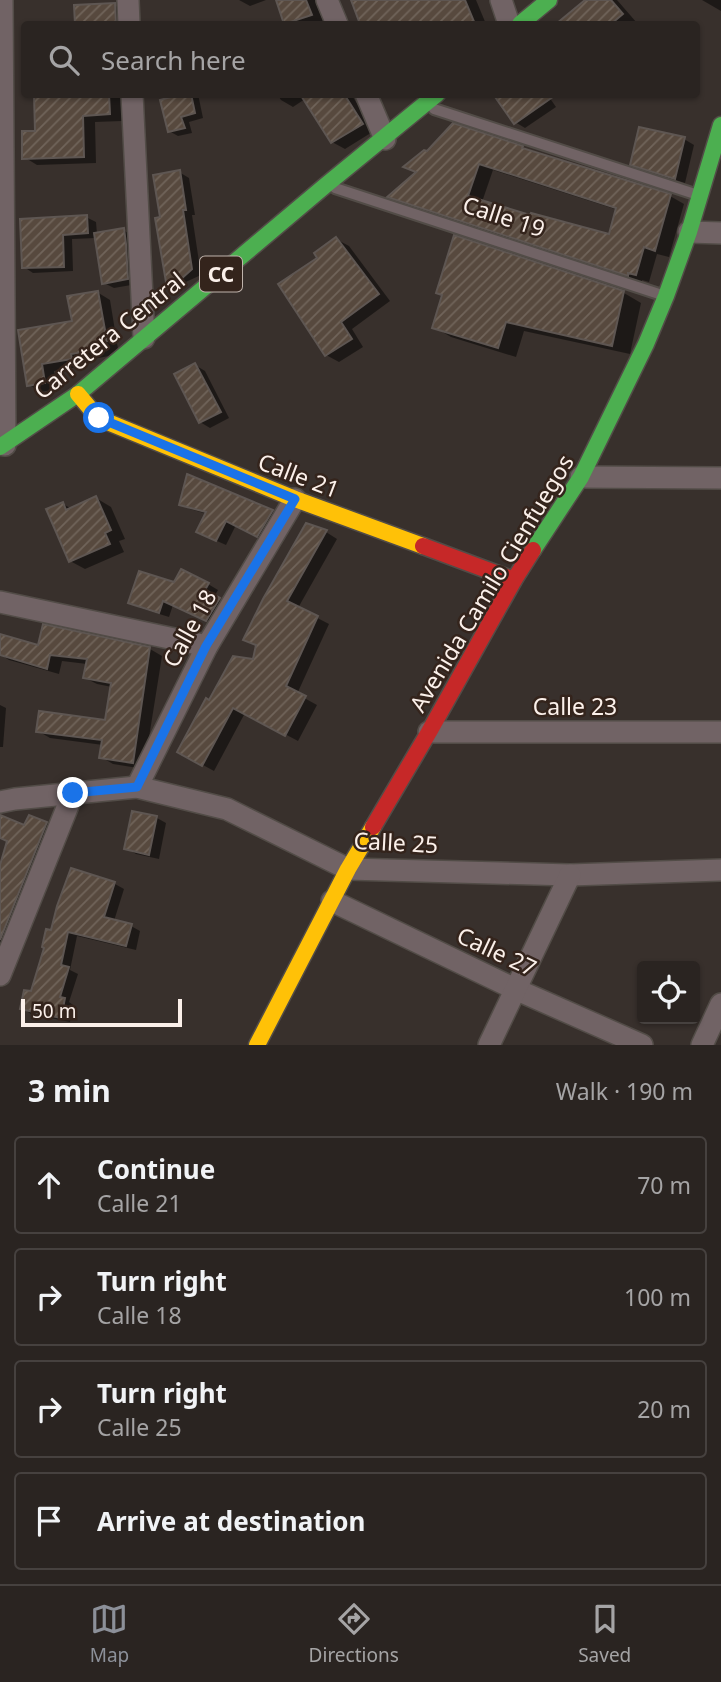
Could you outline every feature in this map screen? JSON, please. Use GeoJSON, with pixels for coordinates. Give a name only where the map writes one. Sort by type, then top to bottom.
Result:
{"type":"FeatureCollection","features":[{"type":"Feature","properties":{"kind":"main road"},"geometry":{"type":"LineString","coordinates":[[524,21],[549,0]]}},
{"type":"Feature","properties":{"kind":"main road","name":"Carretera Central"},"geometry":{"type":"LineString","coordinates":[[2,446],[78,394],[433,98]]}},
{"type":"Feature","properties":{"kind":"main road","name":"Avenida Camilo Cienfuegos"},"geometry":{"type":"LineString","coordinates":[[257,1045],[348,869],[514,580],[581,477],[646,344],[666,296],[689,232],[721,125]]}},
{"type":"Feature","properties":{"kind":"main road","name":"Calle 21"},"geometry":{"type":"LineString","coordinates":[[78,394],[99,418],[295,499],[514,580]]}},
{"type":"Feature","properties":{"kind":"street"},"geometry":{"type":"LineString","coordinates":[[2,0],[2,446]]}},
{"type":"Feature","properties":{"kind":"street"},"geometry":{"type":"LineString","coordinates":[[128,0],[129,21]]}},
{"type":"Feature","properties":{"kind":"street"},"geometry":{"type":"LineString","coordinates":[[327,0],[336,21]]}},
{"type":"Feature","properties":{"kind":"street"},"geometry":{"type":"LineString","coordinates":[[501,0],[508,21]]}},
{"type":"Feature","properties":{"kind":"street"},"geometry":{"type":"LineString","coordinates":[[132,98],[144,338]]}},
{"type":"Feature","properties":{"kind":"street"},"geometry":{"type":"LineString","coordinates":[[368,98],[385,139]]}},
{"type":"Feature","properties":{"kind":"street"},"geometry":{"type":"LineString","coordinates":[[689,232],[721,233]]}},
{"type":"Feature","properties":{"kind":"street"},"geometry":{"type":"LineString","coordinates":[[581,477],[721,478]]}},
{"type":"Feature","properties":{"kind":"street","name":"Calle 18"},"geometry":{"type":"LineString","coordinates":[[137,787],[206,646],[295,499]]}},
{"type":"Feature","properties":{"kind":"street"},"geometry":{"type":"LineString","coordinates":[[0,602],[206,646]]}},
{"type":"Feature","properties":{"kind":"street","name":"Calle 23"},"geometry":{"type":"LineString","coordinates":[[429,732],[721,732]]}},
{"type":"Feature","properties":{"kind":"street","name":"Calle 25"},"geometry":{"type":"LineString","coordinates":[[0,802],[137,787],[227,809],[348,869],[570,875],[721,870]]}},
{"type":"Feature","properties":{"kind":"street"},"geometry":{"type":"LineString","coordinates":[[0,975],[73,793]]}},
{"type":"Feature","properties":{"kind":"street"},"geometry":{"type":"LineString","coordinates":[[489,1045],[570,875]]}},
{"type":"Feature","properties":{"kind":"street","name":"Calle 27"},"geometry":{"type":"LineString","coordinates":[[332,901],[515,989],[642,1045]]}},
{"type":"Feature","properties":{"kind":"street"},"geometry":{"type":"LineString","coordinates":[[702,1045],[721,1004]]}},
{"type":"Feature","properties":{"kind":"lane"},"geometry":{"type":"LineString","coordinates":[[424,106],[700,196]]}},
{"type":"Feature","properties":{"kind":"lane","name":"Calle 19"},"geometry":{"type":"LineString","coordinates":[[326,185],[666,296]]}},
{"type":"Feature","properties":{"kind":"building"},"geometry":{"type":"Polygon","coordinates":[[[276,0],[306,0],[312,15],[283,21],[276,0]]]}},
{"type":"Feature","properties":{"kind":"building"},"geometry":{"type":"Polygon","coordinates":[[[351,0],[465,0],[474,21],[359,21],[351,0]]]}},
{"type":"Feature","properties":{"kind":"building"},"geometry":{"type":"Polygon","coordinates":[[[585,0],[611,0],[623,14],[615,21],[560,21],[585,0]]]}},
{"type":"Feature","properties":{"kind":"building"},"geometry":{"type":"Polygon","coordinates":[[[115,3],[116,21],[75,21],[74,5],[115,3]]]}},
{"type":"Feature","properties":{"kind":"building"},"geometry":{"type":"Polygon","coordinates":[[[34,98],[109,98],[110,114],[83,116],[84,157],[22,159],[22,131],[35,131],[34,98]]]}},
{"type":"Feature","properties":{"kind":"building"},"geometry":{"type":"Polygon","coordinates":[[[192,98],[195,113],[181,117],[185,128],[168,132],[160,100],[192,98]]]}},
{"type":"Feature","properties":{"kind":"building"},"geometry":{"type":"Polygon","coordinates":[[[303,98],[347,98],[363,124],[331,143],[303,98]]]}},
{"type":"Feature","properties":{"kind":"building"},"geometry":{"type":"Polygon","coordinates":[[[496,98],[551,98],[514,124],[496,98]]]}},
{"type":"Feature","properties":{"kind":"building"},"geometry":{"type":"Polygon","coordinates":[[[453,123],[523,146],[522,148],[671,194],[655,251],[644,247],[636,275],[628,273],[628,276],[387,197],[416,172],[403,167],[424,150],[427,151],[453,123]],[[479,164],[468,196],[530,215],[531,213],[609,234],[616,208],[479,164]]]}},
{"type":"Feature","properties":{"kind":"building"},"geometry":{"type":"Polygon","coordinates":[[[639,127],[685,137],[675,179],[630,165],[639,127]]]}},
{"type":"Feature","properties":{"kind":"building"},"geometry":{"type":"Polygon","coordinates":[[[180,170],[192,269],[181,279],[166,282],[155,218],[160,217],[153,175],[180,170]]]}},
{"type":"Feature","properties":{"kind":"building"},"geometry":{"type":"Polygon","coordinates":[[[87,215],[88,233],[63,235],[64,267],[22,268],[20,219],[87,215]]]}},
{"type":"Feature","properties":{"kind":"building"},"geometry":{"type":"Polygon","coordinates":[[[124,228],[128,279],[102,284],[94,233],[124,228]]]}},
{"type":"Feature","properties":{"kind":"building"},"geometry":{"type":"Polygon","coordinates":[[[454,235],[624,291],[612,346],[506,322],[498,348],[432,328],[442,295],[436,293],[454,235]]]}},
{"type":"Feature","properties":{"kind":"building"},"geometry":{"type":"Polygon","coordinates":[[[336,237],[379,294],[341,322],[352,339],[325,356],[278,284],[317,258],[314,253],[336,237]]]}},
{"type":"Feature","properties":{"kind":"building"},"geometry":{"type":"Polygon","coordinates":[[[98,291],[107,341],[96,350],[71,354],[72,359],[42,364],[45,383],[27,386],[18,330],[72,321],[67,296],[98,291]]]}},
{"type":"Feature","properties":{"kind":"building"},"geometry":{"type":"Polygon","coordinates":[[[195,363],[221,412],[199,423],[174,374],[195,363]]]}},
{"type":"Feature","properties":{"kind":"building"},"geometry":{"type":"Polygon","coordinates":[[[187,474],[273,510],[257,537],[226,521],[216,541],[196,532],[206,512],[179,505],[187,474]]]}},
{"type":"Feature","properties":{"kind":"building"},"geometry":{"type":"Polygon","coordinates":[[[96,496],[111,530],[105,533],[110,544],[69,562],[46,509],[63,502],[66,510],[96,496]]]}},
{"type":"Feature","properties":{"kind":"building"},"geometry":{"type":"Polygon","coordinates":[[[306,523],[327,530],[287,601],[318,616],[286,686],[306,696],[285,736],[233,708],[202,766],[177,752],[206,698],[209,700],[233,656],[253,659],[256,645],[243,640],[306,523]]]}},
{"type":"Feature","properties":{"kind":"building"},"geometry":{"type":"Polygon","coordinates":[[[181,569],[209,583],[205,590],[220,598],[206,621],[163,601],[159,613],[128,603],[139,571],[174,582],[181,569]]]}},
{"type":"Feature","properties":{"kind":"building"},"geometry":{"type":"Polygon","coordinates":[[[43,624],[150,647],[133,763],[99,758],[102,740],[36,732],[39,711],[105,720],[111,683],[83,678],[87,659],[50,655],[47,669],[0,655],[0,634],[38,645],[43,624]]]}},
{"type":"Feature","properties":{"kind":"building"},"geometry":{"type":"Polygon","coordinates":[[[132,811],[157,816],[149,855],[124,849],[132,811]]]}},
{"type":"Feature","properties":{"kind":"building"},"geometry":{"type":"Polygon","coordinates":[[[0,815],[24,825],[29,815],[47,822],[0,940],[0,865],[7,841],[0,838],[0,815]]]}},
{"type":"Feature","properties":{"kind":"building"},"geometry":{"type":"Polygon","coordinates":[[[71,868],[115,882],[104,917],[132,924],[126,946],[68,932],[61,965],[69,967],[60,997],[65,998],[61,1018],[20,1009],[24,990],[31,991],[44,948],[46,929],[51,930],[71,868]]]}},
{"type":"Feature","properties":{"kind":"traffic: fast"},"geometry":{"type":"LineString","coordinates":[[524,21],[549,0]]}},
{"type":"Feature","properties":{"kind":"traffic: fast"},"geometry":{"type":"LineString","coordinates":[[0,447],[78,394],[432,98]]}},
{"type":"Feature","properties":{"kind":"traffic: fast"},"geometry":{"type":"LineString","coordinates":[[533,550],[581,477],[646,344],[689,232],[721,125]]}},
{"type":"Feature","properties":{"kind":"traffic: slow"},"geometry":{"type":"LineString","coordinates":[[78,394],[98,418],[295,499],[423,546]]}},
{"type":"Feature","properties":{"kind":"traffic: slow"},"geometry":{"type":"LineString","coordinates":[[257,1045],[348,869],[373,827]]}},
{"type":"Feature","properties":{"kind":"traffic: jam"},"geometry":{"type":"LineString","coordinates":[[423,546],[514,580]]}},
{"type":"Feature","properties":{"kind":"traffic: jam"},"geometry":{"type":"LineString","coordinates":[[373,827],[533,550]]}},
{"type":"Feature","properties":{"kind":"route"},"geometry":{"type":"LineString","coordinates":[[73,793],[137,787],[206,646],[295,499],[99,418]]}}]}
